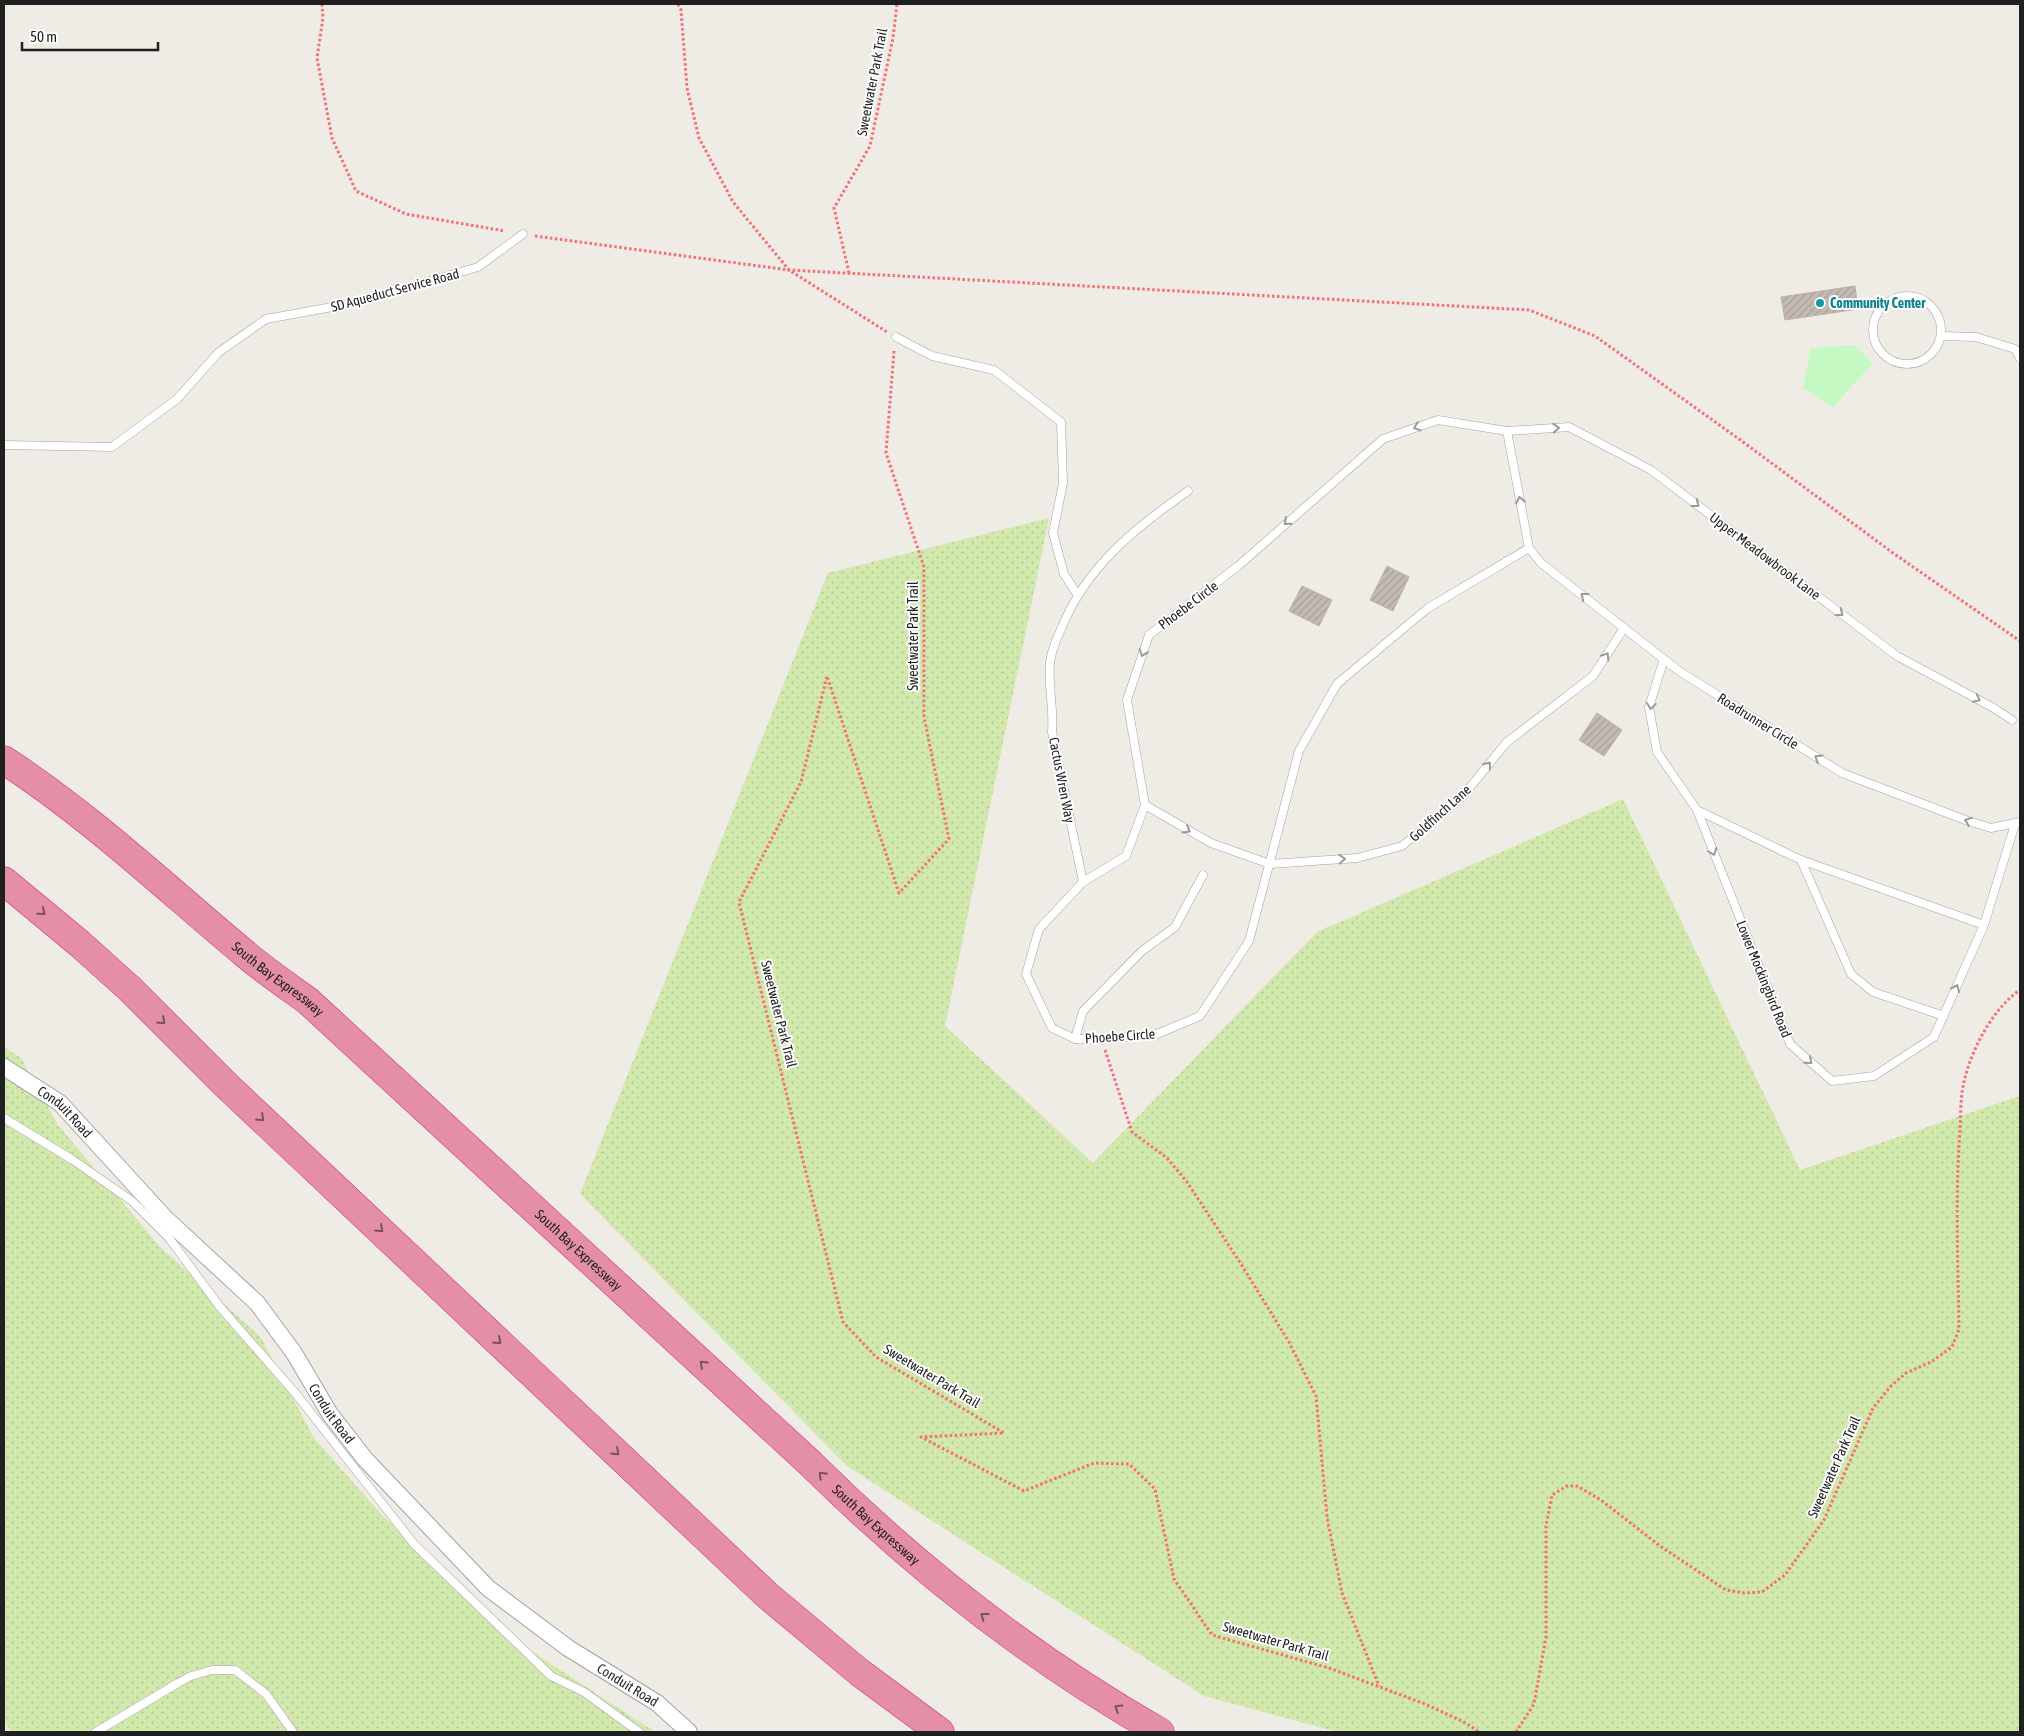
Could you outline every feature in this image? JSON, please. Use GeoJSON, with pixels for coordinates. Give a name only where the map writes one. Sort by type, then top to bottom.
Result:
{"type":"FeatureCollection","features":[{"type":"Feature","properties":{"kind":"highway","name":"South Bay Expressway"},"geometry":{"type":"LineString","coordinates":[[4,760],[39,783],[101,831],[245,955],[308,1001],[811,1464],[852,1504],[937,1580],[1028,1649],[1084,1686],[1160,1732]]}},
{"type":"Feature","properties":{"kind":"highway"},"geometry":{"type":"LineString","coordinates":[[4,881],[73,938],[130,990],[226,1085],[767,1595],[859,1672],[940,1732]]}},
{"type":"Feature","properties":{"kind":"street","name":"Conduit Road"},"geometry":{"type":"LineString","coordinates":[[4,1067],[60,1103],[166,1218],[257,1303],[294,1353],[330,1414],[365,1459],[488,1588],[568,1648],[657,1703],[689,1732]]}},
{"type":"Feature","properties":{"kind":"lane","name":"SD Aqueduct Service Road"},"geometry":{"type":"LineString","coordinates":[[4,445],[112,447],[177,399],[219,352],[266,319],[349,304],[478,267],[523,234]]}},
{"type":"Feature","properties":{"kind":"lane"},"geometry":{"type":"LineString","coordinates":[[1910,296],[1921,299],[1931,305],[1938,314],[1941,336],[1937,347],[1930,355],[1920,361],[1909,364],[1898,363],[1888,358],[1874,341],[1875,318],[1880,308],[1889,301],[1899,297],[1910,296]]}},
{"type":"Feature","properties":{"kind":"lane"},"geometry":{"type":"LineString","coordinates":[[1941,336],[1976,337],[2015,349],[2020,358]]}},
{"type":"Feature","properties":{"kind":"lane"},"geometry":{"type":"LineString","coordinates":[[896,337],[932,356],[994,370],[1061,422],[1063,483],[1052,533],[1064,574],[1077,594]]}},
{"type":"Feature","properties":{"kind":"lane","name":"Phoebe Circle"},"geometry":{"type":"LineString","coordinates":[[1507,431],[1438,420],[1383,439],[1238,566],[1149,635],[1127,700],[1144,805],[1126,856],[1083,882],[1039,929],[1026,974],[1052,1028],[1076,1039],[1102,1039],[1157,1034],[1200,1016],[1250,941],[1299,751],[1337,684],[1428,608],[1529,548]]}},
{"type":"Feature","properties":{"kind":"lane","name":"Upper Meadowbrook Lane"},"geometry":{"type":"LineString","coordinates":[[1507,431],[1569,427],[1651,470],[1897,656],[1992,707],[2012,720]]}},
{"type":"Feature","properties":{"kind":"lane"},"geometry":{"type":"LineString","coordinates":[[1507,431],[1529,548]]}},
{"type":"Feature","properties":{"kind":"lane","name":"Cactus Wren Way"},"geometry":{"type":"LineString","coordinates":[[1083,882],[1052,732],[1054,714],[1050,664],[1054,646],[1077,594],[1106,558],[1122,541],[1155,514],[1188,491]]}},
{"type":"Feature","properties":{"kind":"lane","name":"Roadrunner Circle"},"geometry":{"type":"LineString","coordinates":[[1529,548],[1542,563],[1679,670],[1842,773],[1991,828],[2018,823]]}},
{"type":"Feature","properties":{"kind":"lane","name":"Goldfinch Lane"},"geometry":{"type":"LineString","coordinates":[[1144,805],[1211,843],[1270,864],[1357,858],[1402,846],[1462,797],[1507,742],[1593,676],[1624,628]]}},
{"type":"Feature","properties":{"kind":"lane","name":"Lower Mockingbird Road"},"geometry":{"type":"LineString","coordinates":[[1664,659],[1649,708],[1657,752],[1697,810],[1790,1044],[1832,1081],[1874,1076],[1934,1037],[1984,925],[2018,823]]}},
{"type":"Feature","properties":{"kind":"lane"},"geometry":{"type":"LineString","coordinates":[[1697,810],[1801,860],[1984,925]]}},
{"type":"Feature","properties":{"kind":"lane"},"geometry":{"type":"LineString","coordinates":[[1801,860],[1851,974],[1873,992],[1944,1016]]}},
{"type":"Feature","properties":{"kind":"lane"},"geometry":{"type":"LineString","coordinates":[[1076,1039],[1083,1011],[1142,951],[1175,927],[1202,875]]}},
{"type":"Feature","properties":{"kind":"lane"},"geometry":{"type":"LineString","coordinates":[[4,1118],[73,1160],[132,1201],[169,1238],[220,1307],[296,1394],[414,1544],[551,1676],[584,1692],[639,1732]]}},
{"type":"Feature","properties":{"kind":"lane"},"geometry":{"type":"LineString","coordinates":[[96,1732],[125,1713],[191,1676],[212,1670],[235,1670],[266,1694],[293,1732]]}},
{"type":"Feature","properties":{"kind":"path"},"geometry":{"type":"LineString","coordinates":[[322,4],[323,18],[317,58],[332,138],[356,191],[406,214],[523,234],[789,270],[1529,310],[1595,336],[1894,553],[2020,641]]}},
{"type":"Feature","properties":{"kind":"path"},"geometry":{"type":"LineString","coordinates":[[678,4],[681,10],[687,88],[699,138],[733,202],[789,270],[896,337]]}},
{"type":"Feature","properties":{"kind":"path","name":"Sweetwater Park Trail"},"geometry":{"type":"LineString","coordinates":[[849,273],[834,208],[870,146],[893,38],[897,4]]}},
{"type":"Feature","properties":{"kind":"path","name":"Sweetwater Park Trail"},"geometry":{"type":"LineString","coordinates":[[896,337],[886,453],[924,567],[924,717],[949,839],[899,893],[826,676],[801,782],[740,902],[843,1322],[876,1357],[1004,1433],[921,1437],[1024,1491],[1094,1463],[1129,1464],[1155,1489],[1174,1579],[1212,1635],[1330,1668],[1424,1704],[1466,1723],[1479,1732]]}},
{"type":"Feature","properties":{"kind":"path","name":"Sweetwater Park Trail"},"geometry":{"type":"LineString","coordinates":[[1516,1732],[1534,1704],[1546,1637],[1546,1526],[1552,1495],[1567,1486],[1577,1486],[1600,1500],[1660,1546],[1726,1590],[1744,1593],[1762,1592],[1785,1575],[1824,1520],[1873,1408],[1891,1386],[1906,1373],[1931,1362],[1952,1347],[1959,1329],[1956,1180],[1964,1082],[1978,1042],[1990,1022],[2008,998],[2020,990]]}},
{"type":"Feature","properties":{"kind":"path"},"geometry":{"type":"LineString","coordinates":[[1102,1039],[1132,1132],[1167,1158],[1187,1182],[1289,1342],[1316,1396],[1328,1517],[1342,1593],[1379,1687]]}},
{"type":"Feature","properties":{"kind":"green space"},"geometry":{"type":"Polygon","coordinates":[[[1854,345],[1873,363],[1833,407],[1803,388],[1811,348],[1854,345]]]}},
{"type":"Feature","properties":{"kind":"green space"},"geometry":{"type":"Polygon","coordinates":[[[1049,518],[945,1026],[1093,1163],[1317,932],[1623,799],[1800,1170],[2020,1096],[2020,1732],[1338,1732],[1204,1696],[847,1466],[580,1194],[828,573],[1049,518]]]}},
{"type":"Feature","properties":{"kind":"green space"},"geometry":{"type":"Polygon","coordinates":[[[4,1047],[21,1058],[58,1125],[160,1247],[260,1336],[314,1438],[382,1515],[525,1647],[655,1732],[11,1732],[4,1721],[4,1047]]]}},
{"type":"Feature","properties":{"kind":"building","name":"Community Center"},"geometry":{"type":"Polygon","coordinates":[[[1855,286],[1858,309],[1785,320],[1781,297],[1855,286]]]}},
{"type":"Feature","properties":{"kind":"building"},"geometry":{"type":"Polygon","coordinates":[[[1387,566],[1409,577],[1393,611],[1370,600],[1387,566]]]}},
{"type":"Feature","properties":{"kind":"building"},"geometry":{"type":"Polygon","coordinates":[[[1302,586],[1332,600],[1319,626],[1289,611],[1302,586]]]}},
{"type":"Feature","properties":{"kind":"building"},"geometry":{"type":"Polygon","coordinates":[[[1597,713],[1622,730],[1604,756],[1579,740],[1597,713]]]}},
{"type":"Feature","properties":{"kind":"place","name":"Community Center"},"geometry":{"type":"Point","coordinates":[1820,303]}}]}
